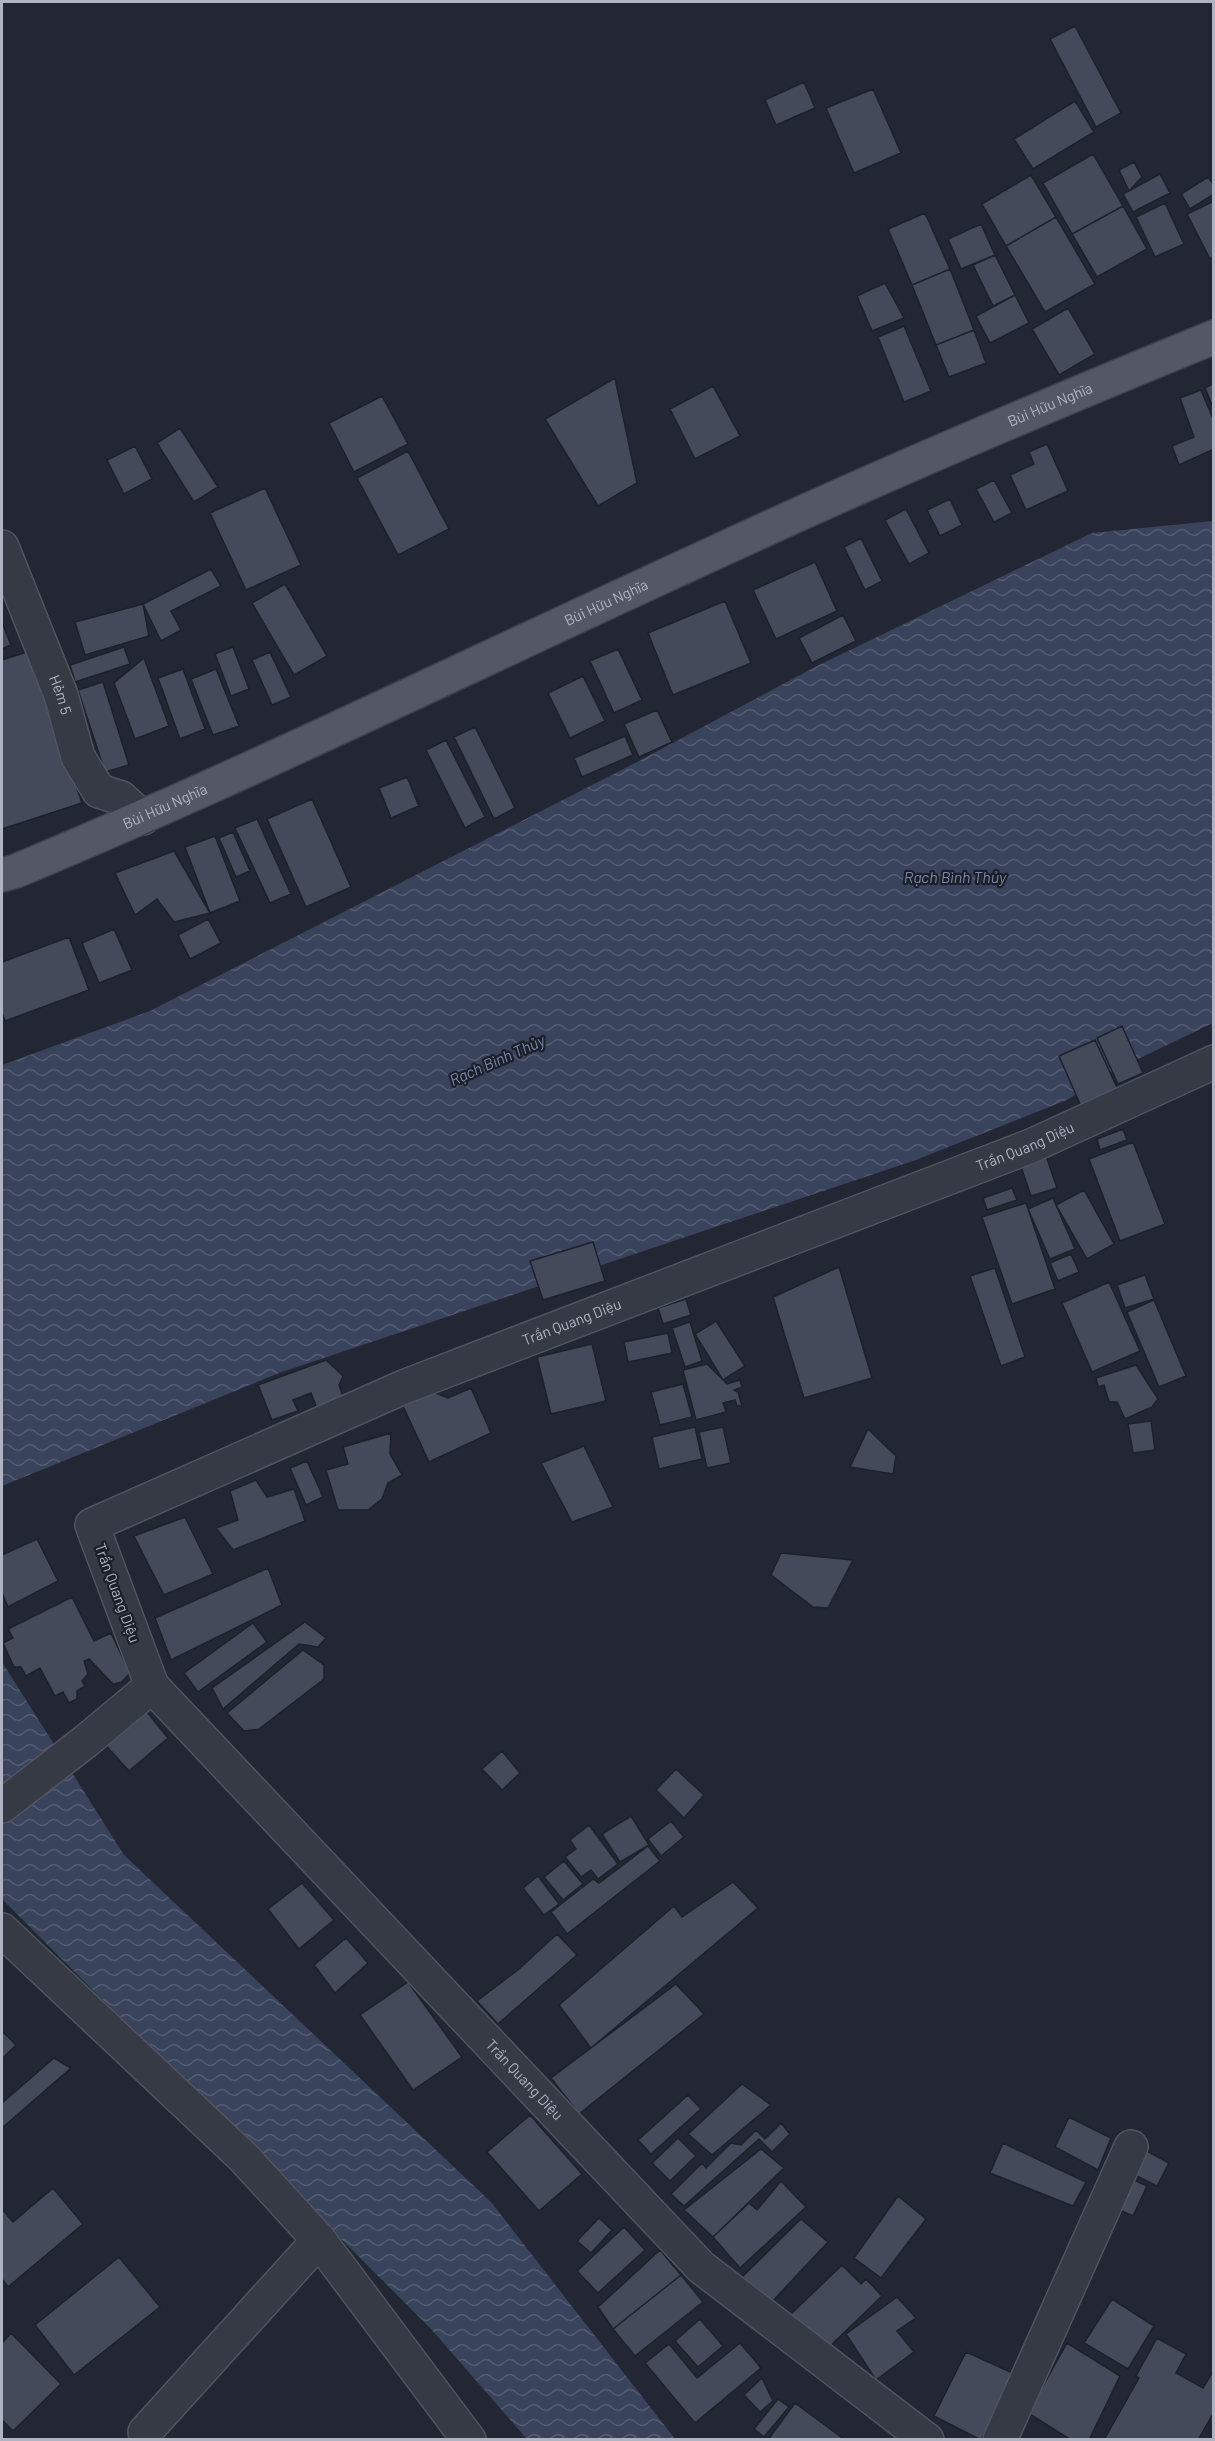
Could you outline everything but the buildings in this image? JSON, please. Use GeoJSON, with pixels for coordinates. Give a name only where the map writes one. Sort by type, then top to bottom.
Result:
{"type":"FeatureCollection","features":[{"type":"Feature","properties":{"kind":"main road","name":"Bùi Hữu Nghĩa"},"geometry":{"type":"LineString","coordinates":[[2,875],[143,818],[736,542],[992,428],[1214,337]]}},
{"type":"Feature","properties":{"kind":"street","name":"Hẻm 5"},"geometry":{"type":"LineString","coordinates":[[2,547],[61,695],[78,757],[99,791],[121,798],[143,818]]}},
{"type":"Feature","properties":{"kind":"street","name":"Trần Quang Diệu"},"geometry":{"type":"LineString","coordinates":[[927,2439],[701,2267],[152,1686],[92,1525],[406,1386],[1031,1146],[1214,1062]]}},
{"type":"Feature","properties":{"kind":"street"},"geometry":{"type":"LineString","coordinates":[[2,1806],[152,1686]]}},
{"type":"Feature","properties":{"kind":"street"},"geometry":{"type":"LineString","coordinates":[[2,1930],[244,2158],[320,2240],[469,2439]]}},
{"type":"Feature","properties":{"kind":"street"},"geometry":{"type":"LineString","coordinates":[[1000,2439],[1131,2147]]}},
{"type":"Feature","properties":{"kind":"street"},"geometry":{"type":"LineString","coordinates":[[145,2432],[320,2240]]}},
{"type":"Feature","properties":{"kind":"water","name":"Rạch Bình Thủy"},"geometry":{"type":"Polygon","coordinates":[[[1213,521],[1213,1023],[1115,1070],[1067,1100],[913,1161],[279,1373],[2,1486],[2,1065],[150,1011],[639,761],[815,667],[1092,533],[1213,521]]]}},
{"type":"Feature","properties":{"kind":"water"},"geometry":{"type":"Polygon","coordinates":[[[2,1662],[124,1855],[491,2202],[675,2439],[527,2439],[431,2329],[2,1899],[2,1662]]]}}]}
